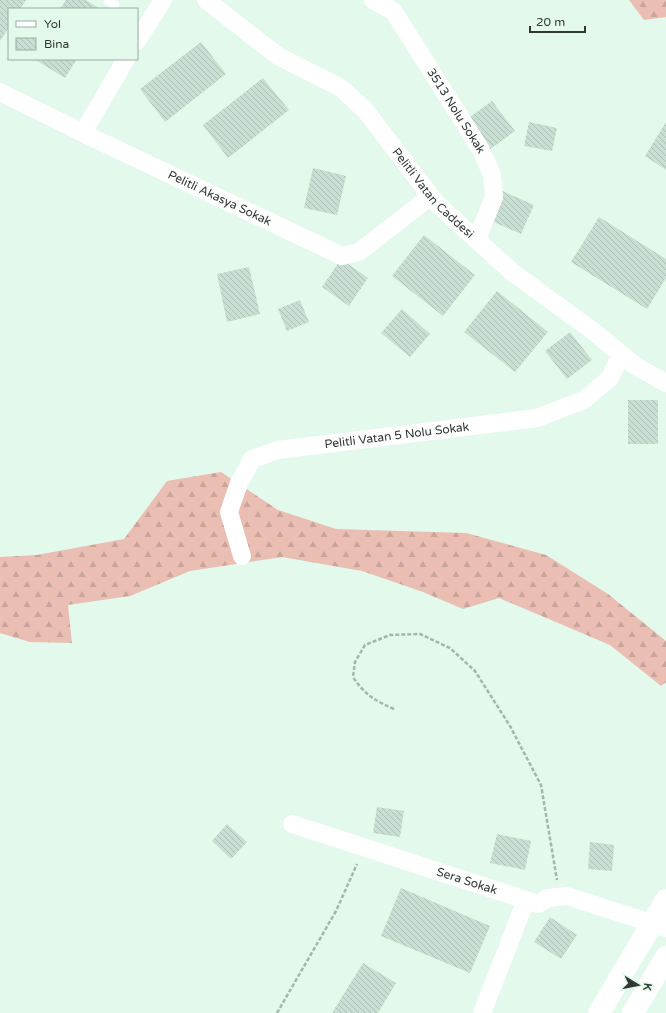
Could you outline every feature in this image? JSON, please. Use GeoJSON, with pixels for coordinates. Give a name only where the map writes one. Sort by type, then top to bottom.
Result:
{"type":"FeatureCollection","features":[{"type":"Feature","properties":{"kind":"main road"},"geometry":{"type":"LineString","coordinates":[[599,1013],[659,926],[666,900]]}},
{"type":"Feature","properties":{"kind":"main road"},"geometry":{"type":"LineString","coordinates":[[633,1013],[666,957]]}},
{"type":"Feature","properties":{"kind":"street"},"geometry":{"type":"LineString","coordinates":[[138,40],[163,0]]}},
{"type":"Feature","properties":{"kind":"street","name":"Pelitli Vatan Caddesi"},"geometry":{"type":"LineString","coordinates":[[206,0],[278,56],[341,88],[365,110],[436,203],[512,272],[593,331],[634,365],[666,383]]}},
{"type":"Feature","properties":{"kind":"street","name":"3513 Nolu Sokak"},"geometry":{"type":"LineString","coordinates":[[373,0],[393,12],[481,150],[487,163],[492,175],[494,197],[477,239]]}},
{"type":"Feature","properties":{"kind":"street"},"geometry":{"type":"LineString","coordinates":[[83,133],[125,60]]}},
{"type":"Feature","properties":{"kind":"street","name":"Pelitli Akasya Sokak"},"geometry":{"type":"LineString","coordinates":[[0,92],[342,256],[359,252],[431,196]]}},
{"type":"Feature","properties":{"kind":"street","name":"Pelitli Vatan 5 Nolu Sokak"},"geometry":{"type":"LineString","coordinates":[[242,556],[229,512],[239,483],[252,458],[278,450],[537,418],[584,400],[610,378],[621,355]]}},
{"type":"Feature","properties":{"kind":"street","name":"Sera Sokak"},"geometry":{"type":"LineString","coordinates":[[292,824],[538,904],[548,898],[560,896]]}},
{"type":"Feature","properties":{"kind":"street"},"geometry":{"type":"LineString","coordinates":[[560,896],[567,896],[659,926]]}},
{"type":"Feature","properties":{"kind":"street"},"geometry":{"type":"LineString","coordinates":[[482,1013],[526,900]]}},
{"type":"Feature","properties":{"kind":"path"},"geometry":{"type":"LineString","coordinates":[[394,709],[376,701],[362,691],[352,677],[355,662],[365,645],[390,635],[420,634],[450,648],[474,671],[510,726],[540,785],[560,896]]}},
{"type":"Feature","properties":{"kind":"path"},"geometry":{"type":"LineString","coordinates":[[277,1013],[336,911],[365,848]]}},
{"type":"Feature","properties":{"kind":"green space"},"geometry":{"type":"Polygon","coordinates":[[[629,0],[666,0],[666,17],[644,20],[629,0]]]}},
{"type":"Feature","properties":{"kind":"green space"},"geometry":{"type":"Polygon","coordinates":[[[221,472],[278,510],[336,529],[466,533],[546,555],[608,594],[666,641],[666,682],[661,686],[610,645],[499,598],[463,609],[423,592],[362,571],[282,557],[190,571],[130,596],[68,605],[72,643],[30,642],[0,633],[0,557],[37,555],[124,539],[167,481],[221,472]]]}},
{"type":"Feature","properties":{"kind":"building"},"geometry":{"type":"Polygon","coordinates":[[[0,0],[26,0],[21,8],[8,8],[8,29],[0,41],[0,0]]]}},
{"type":"Feature","properties":{"kind":"building"},"geometry":{"type":"Polygon","coordinates":[[[66,0],[86,0],[98,8],[61,8],[66,0]]]}},
{"type":"Feature","properties":{"kind":"building"},"geometry":{"type":"Polygon","coordinates":[[[201,42],[226,74],[165,122],[140,89],[201,42]]]}},
{"type":"Feature","properties":{"kind":"building"},"geometry":{"type":"Polygon","coordinates":[[[36,60],[76,60],[65,78],[36,60]]]}},
{"type":"Feature","properties":{"kind":"building"},"geometry":{"type":"Polygon","coordinates":[[[263,78],[289,110],[228,158],[203,125],[263,78]]]}},
{"type":"Feature","properties":{"kind":"building"},"geometry":{"type":"Polygon","coordinates":[[[492,101],[515,131],[489,150],[467,119],[492,101]]]}},
{"type":"Feature","properties":{"kind":"building"},"geometry":{"type":"Polygon","coordinates":[[[529,122],[557,128],[552,151],[524,146],[529,122]]]}},
{"type":"Feature","properties":{"kind":"building"},"geometry":{"type":"Polygon","coordinates":[[[666,122],[666,170],[645,156],[666,122]]]}},
{"type":"Feature","properties":{"kind":"building"},"geometry":{"type":"Polygon","coordinates":[[[313,168],[346,176],[337,215],[304,208],[313,168]]]}},
{"type":"Feature","properties":{"kind":"building"},"geometry":{"type":"Polygon","coordinates":[[[500,190],[534,205],[521,234],[487,219],[500,190]]]}},
{"type":"Feature","properties":{"kind":"building"},"geometry":{"type":"Polygon","coordinates":[[[599,217],[666,259],[666,278],[647,309],[571,262],[599,217]]]}},
{"type":"Feature","properties":{"kind":"building"},"geometry":{"type":"Polygon","coordinates":[[[424,235],[475,275],[443,316],[392,276],[424,235]]]}},
{"type":"Feature","properties":{"kind":"building"},"geometry":{"type":"Polygon","coordinates":[[[341,259],[368,278],[349,306],[322,287],[341,259]]]}},
{"type":"Feature","properties":{"kind":"building"},"geometry":{"type":"Polygon","coordinates":[[[249,267],[260,314],[227,322],[217,274],[249,267]]]}},
{"type":"Feature","properties":{"kind":"building"},"geometry":{"type":"Polygon","coordinates":[[[497,291],[548,332],[515,372],[464,332],[497,291]]]}},
{"type":"Feature","properties":{"kind":"building"},"geometry":{"type":"Polygon","coordinates":[[[300,300],[309,322],[287,331],[278,309],[300,300]]]}},
{"type":"Feature","properties":{"kind":"building"},"geometry":{"type":"Polygon","coordinates":[[[402,309],[430,334],[410,357],[381,333],[402,309]]]}},
{"type":"Feature","properties":{"kind":"building"},"geometry":{"type":"Polygon","coordinates":[[[570,332],[592,360],[567,379],[545,351],[570,332]]]}},
{"type":"Feature","properties":{"kind":"building"},"geometry":{"type":"Polygon","coordinates":[[[628,400],[658,400],[658,444],[628,444],[628,400]]]}},
{"type":"Feature","properties":{"kind":"building"},"geometry":{"type":"Polygon","coordinates":[[[377,807],[404,811],[400,837],[373,833],[377,807]]]}},
{"type":"Feature","properties":{"kind":"building"},"geometry":{"type":"Polygon","coordinates":[[[227,824],[247,842],[231,859],[212,841],[227,824]]]}},
{"type":"Feature","properties":{"kind":"building"},"geometry":{"type":"Polygon","coordinates":[[[497,834],[531,841],[525,870],[490,863],[497,834]]]}},
{"type":"Feature","properties":{"kind":"building"},"geometry":{"type":"Polygon","coordinates":[[[590,842],[614,845],[612,871],[588,869],[590,842]]]}},
{"type":"Feature","properties":{"kind":"building"},"geometry":{"type":"Polygon","coordinates":[[[401,888],[490,926],[470,973],[381,936],[401,888]]]}},
{"type":"Feature","properties":{"kind":"building"},"geometry":{"type":"Polygon","coordinates":[[[550,917],[577,935],[561,959],[534,942],[550,917]]]}},
{"type":"Feature","properties":{"kind":"building"},"geometry":{"type":"Polygon","coordinates":[[[363,963],[396,983],[378,1013],[332,1013],[363,963]]]}}]}
